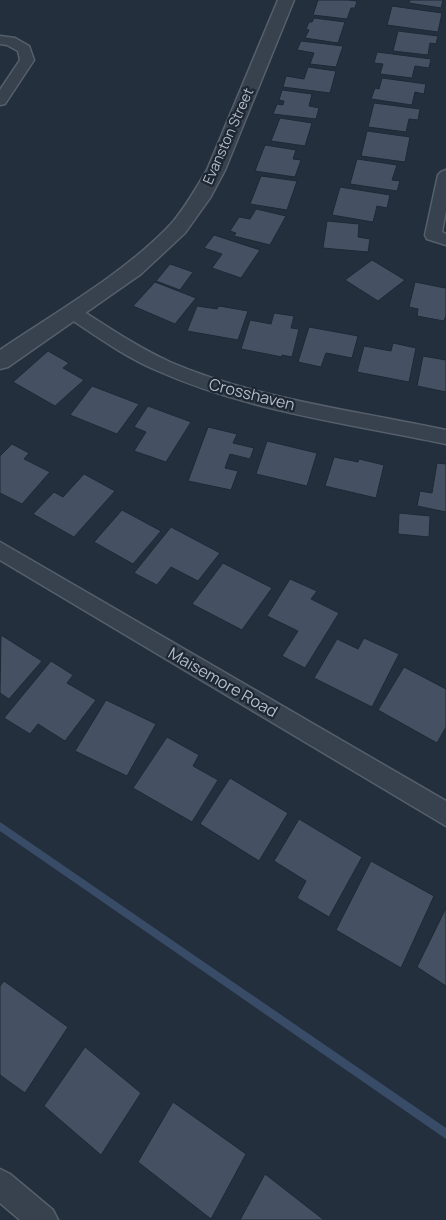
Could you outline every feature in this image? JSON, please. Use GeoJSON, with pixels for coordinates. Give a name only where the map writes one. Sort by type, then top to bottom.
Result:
{"type":"FeatureCollection","features":[{"type":"Feature","properties":{"kind":"street","name":"Evanston Street"},"geometry":{"type":"LineString","coordinates":[[0,361],[134,269],[178,228],[200,198],[216,170],[286,0]]}},
{"type":"Feature","properties":{"kind":"street"},"geometry":{"type":"LineString","coordinates":[[0,40],[10,41],[24,49],[27,60],[0,100]]}},
{"type":"Feature","properties":{"kind":"street"},"geometry":{"type":"LineString","coordinates":[[440,238],[446,175]]}},
{"type":"Feature","properties":{"kind":"street","name":"Crosshaven"},"geometry":{"type":"LineString","coordinates":[[72,312],[126,347],[163,366],[204,382],[281,403],[446,437]]}},
{"type":"Feature","properties":{"kind":"street","name":"Maisemore Road"},"geometry":{"type":"LineString","coordinates":[[0,550],[446,814]]}},
{"type":"Feature","properties":{"kind":"street"},"geometry":{"type":"LineString","coordinates":[[0,1184],[43,1220]]}},
{"type":"Feature","properties":{"kind":"building"},"geometry":{"type":"Polygon","coordinates":[[[318,0],[357,1],[355,8],[351,8],[347,19],[313,15],[318,0]]]}},
{"type":"Feature","properties":{"kind":"building"},"geometry":{"type":"Polygon","coordinates":[[[410,0],[443,0],[441,8],[409,3],[410,0]]]}},
{"type":"Feature","properties":{"kind":"building"},"geometry":{"type":"Polygon","coordinates":[[[392,6],[442,13],[438,32],[387,25],[392,6]]]}},
{"type":"Feature","properties":{"kind":"building"},"geometry":{"type":"Polygon","coordinates":[[[314,18],[345,22],[338,43],[305,38],[309,30],[306,29],[309,22],[312,22],[314,18]]]}},
{"type":"Feature","properties":{"kind":"building"},"geometry":{"type":"Polygon","coordinates":[[[398,31],[438,36],[436,44],[430,43],[428,55],[393,51],[398,31]]]}},
{"type":"Feature","properties":{"kind":"building"},"geometry":{"type":"Polygon","coordinates":[[[301,41],[343,46],[336,67],[310,64],[314,53],[297,50],[301,41]]]}},
{"type":"Feature","properties":{"kind":"building"},"geometry":{"type":"Polygon","coordinates":[[[377,52],[431,59],[429,68],[415,66],[412,78],[380,74],[383,64],[374,63],[377,52]]]}},
{"type":"Feature","properties":{"kind":"building"},"geometry":{"type":"Polygon","coordinates":[[[308,67],[336,71],[330,93],[283,87],[286,76],[304,79],[308,67]]]}},
{"type":"Feature","properties":{"kind":"building"},"geometry":{"type":"Polygon","coordinates":[[[382,78],[426,84],[424,94],[415,92],[412,105],[371,99],[375,88],[379,89],[382,78]]]}},
{"type":"Feature","properties":{"kind":"building"},"geometry":{"type":"Polygon","coordinates":[[[282,90],[312,94],[309,106],[319,108],[316,119],[273,114],[277,104],[283,105],[284,101],[279,100],[282,90]]]}},
{"type":"Feature","properties":{"kind":"building"},"geometry":{"type":"Polygon","coordinates":[[[374,103],[420,109],[418,120],[409,119],[406,132],[368,127],[374,103]]]}},
{"type":"Feature","properties":{"kind":"building"},"geometry":{"type":"Polygon","coordinates":[[[280,118],[312,123],[305,146],[271,141],[280,118]]]}},
{"type":"Feature","properties":{"kind":"building"},"geometry":{"type":"Polygon","coordinates":[[[367,131],[410,137],[405,162],[361,156],[367,131]]]}},
{"type":"Feature","properties":{"kind":"building"},"geometry":{"type":"Polygon","coordinates":[[[265,145],[296,150],[293,159],[301,160],[295,177],[255,171],[265,145]]]}},
{"type":"Feature","properties":{"kind":"building"},"geometry":{"type":"Polygon","coordinates":[[[357,159],[397,165],[392,180],[400,181],[397,191],[350,184],[357,159]]]}},
{"type":"Feature","properties":{"kind":"building"},"geometry":{"type":"Polygon","coordinates":[[[261,176],[297,181],[287,210],[250,204],[261,176]]]}},
{"type":"Feature","properties":{"kind":"building"},"geometry":{"type":"Polygon","coordinates":[[[340,187],[390,195],[387,208],[377,206],[373,222],[332,215],[340,187]]]}},
{"type":"Feature","properties":{"kind":"building"},"geometry":{"type":"Polygon","coordinates":[[[256,209],[286,216],[270,245],[234,236],[236,233],[230,231],[239,217],[250,219],[256,209]]]}},
{"type":"Feature","properties":{"kind":"building"},"geometry":{"type":"Polygon","coordinates":[[[327,221],[359,224],[358,237],[370,239],[368,252],[323,248],[327,221]]]}},
{"type":"Feature","properties":{"kind":"building"},"geometry":{"type":"Polygon","coordinates":[[[214,235],[260,250],[241,278],[212,268],[222,254],[204,248],[214,235]]]}},
{"type":"Feature","properties":{"kind":"building"},"geometry":{"type":"Polygon","coordinates":[[[372,260],[405,280],[378,301],[345,280],[372,260]]]}},
{"type":"Feature","properties":{"kind":"building"},"geometry":{"type":"Polygon","coordinates":[[[170,264],[193,272],[180,290],[156,281],[170,264]]]}},
{"type":"Feature","properties":{"kind":"building"},"geometry":{"type":"Polygon","coordinates":[[[155,282],[196,298],[175,324],[133,306],[155,282]]]}},
{"type":"Feature","properties":{"kind":"building"},"geometry":{"type":"Polygon","coordinates":[[[415,282],[445,288],[446,284],[446,316],[444,321],[417,316],[418,309],[409,307],[415,282]]]}},
{"type":"Feature","properties":{"kind":"building"},"geometry":{"type":"Polygon","coordinates":[[[197,306],[217,309],[219,306],[248,311],[238,340],[187,331],[197,306]]]}},
{"type":"Feature","properties":{"kind":"building"},"geometry":{"type":"Polygon","coordinates":[[[274,313],[294,316],[291,328],[299,329],[292,357],[282,355],[282,357],[241,349],[250,320],[271,324],[274,313]]]}},
{"type":"Feature","properties":{"kind":"building"},"geometry":{"type":"Polygon","coordinates":[[[309,327],[358,336],[352,358],[326,353],[321,367],[298,362],[309,327]]]}},
{"type":"Feature","properties":{"kind":"building"},"geometry":{"type":"Polygon","coordinates":[[[393,343],[416,348],[409,382],[357,372],[364,346],[391,351],[393,343]]]}},
{"type":"Feature","properties":{"kind":"building"},"geometry":{"type":"Polygon","coordinates":[[[48,351],[69,363],[63,368],[84,380],[55,406],[13,382],[48,351]]]}},
{"type":"Feature","properties":{"kind":"building"},"geometry":{"type":"Polygon","coordinates":[[[423,356],[446,360],[446,392],[417,386],[423,356]]]}},
{"type":"Feature","properties":{"kind":"building"},"geometry":{"type":"Polygon","coordinates":[[[92,386],[139,404],[117,434],[70,415],[92,386]]]}},
{"type":"Feature","properties":{"kind":"building"},"geometry":{"type":"Polygon","coordinates":[[[148,406],[191,422],[166,462],[134,451],[146,432],[134,427],[148,406]]]}},
{"type":"Feature","properties":{"kind":"building"},"geometry":{"type":"Polygon","coordinates":[[[208,427],[237,434],[233,443],[254,448],[250,459],[230,454],[225,468],[238,471],[231,490],[188,481],[208,427]]]}},
{"type":"Feature","properties":{"kind":"building"},"geometry":{"type":"Polygon","coordinates":[[[267,441],[317,453],[307,486],[256,474],[267,441]]]}},
{"type":"Feature","properties":{"kind":"building"},"geometry":{"type":"Polygon","coordinates":[[[12,444],[29,453],[24,459],[50,472],[22,504],[0,493],[0,456],[12,444]]]}},
{"type":"Feature","properties":{"kind":"building"},"geometry":{"type":"Polygon","coordinates":[[[334,457],[358,462],[359,459],[384,465],[376,498],[325,486],[334,457]]]}},
{"type":"Feature","properties":{"kind":"building"},"geometry":{"type":"Polygon","coordinates":[[[437,463],[446,464],[446,512],[417,506],[420,491],[432,493],[437,463]]]}},
{"type":"Feature","properties":{"kind":"building"},"geometry":{"type":"Polygon","coordinates":[[[84,474],[115,491],[74,537],[33,514],[54,492],[63,497],[84,474]]]}},
{"type":"Feature","properties":{"kind":"building"},"geometry":{"type":"Polygon","coordinates":[[[122,510],[161,531],[133,564],[94,542],[122,510]]]}},
{"type":"Feature","properties":{"kind":"building"},"geometry":{"type":"Polygon","coordinates":[[[399,513],[430,516],[429,537],[398,534],[399,513]]]}},
{"type":"Feature","properties":{"kind":"building"},"geometry":{"type":"Polygon","coordinates":[[[171,527],[220,553],[198,581],[171,567],[157,585],[134,573],[171,527]]]}},
{"type":"Feature","properties":{"kind":"building"},"geometry":{"type":"Polygon","coordinates":[[[223,563],[272,588],[242,630],[192,604],[223,563]]]}},
{"type":"Feature","properties":{"kind":"building"},"geometry":{"type":"Polygon","coordinates":[[[290,579],[317,591],[311,599],[339,613],[305,668],[282,656],[298,631],[267,616],[290,579]]]}},
{"type":"Feature","properties":{"kind":"building"},"geometry":{"type":"Polygon","coordinates":[[[1,635],[42,661],[9,699],[0,693],[1,635]]]}},
{"type":"Feature","properties":{"kind":"building"},"geometry":{"type":"Polygon","coordinates":[[[364,638],[399,654],[372,707],[314,678],[337,639],[358,649],[364,638]]]}},
{"type":"Feature","properties":{"kind":"building"},"geometry":{"type":"Polygon","coordinates":[[[51,661],[73,675],[67,683],[96,700],[65,741],[38,724],[30,734],[4,718],[51,661]]]}},
{"type":"Feature","properties":{"kind":"building"},"geometry":{"type":"Polygon","coordinates":[[[404,667],[446,689],[446,727],[437,743],[378,710],[404,667]]]}},
{"type":"Feature","properties":{"kind":"building"},"geometry":{"type":"Polygon","coordinates":[[[106,700],[156,724],[127,776],[75,751],[106,700]]]}},
{"type":"Feature","properties":{"kind":"building"},"geometry":{"type":"Polygon","coordinates":[[[167,737],[199,755],[193,766],[218,780],[192,822],[133,788],[167,737]]]}},
{"type":"Feature","properties":{"kind":"building"},"geometry":{"type":"Polygon","coordinates":[[[230,778],[288,813],[259,861],[200,824],[230,778]]]}},
{"type":"Feature","properties":{"kind":"building"},"geometry":{"type":"Polygon","coordinates":[[[299,819],[362,857],[329,917],[297,898],[306,881],[274,861],[299,819]]]}},
{"type":"Feature","properties":{"kind":"building"},"geometry":{"type":"Polygon","coordinates":[[[371,861],[434,896],[401,968],[336,930],[371,861]]]}},
{"type":"Feature","properties":{"kind":"building"},"geometry":{"type":"Polygon","coordinates":[[[446,908],[446,986],[417,967],[446,908]]]}},
{"type":"Feature","properties":{"kind":"building"},"geometry":{"type":"Polygon","coordinates":[[[4,981],[68,1027],[25,1093],[0,1075],[0,986],[4,981]]]}},
{"type":"Feature","properties":{"kind":"building"},"geometry":{"type":"Polygon","coordinates":[[[85,1047],[141,1093],[101,1155],[44,1106],[85,1047]]]}},
{"type":"Feature","properties":{"kind":"building"},"geometry":{"type":"Polygon","coordinates":[[[173,1102],[246,1154],[211,1219],[138,1162],[173,1102]]]}},
{"type":"Feature","properties":{"kind":"building"},"geometry":{"type":"Polygon","coordinates":[[[265,1174],[324,1220],[240,1220],[265,1174]]]}},
{"type":"Feature","properties":{"kind":"waterway"},"geometry":{"type":"LineString","coordinates":[[0,826],[446,1134]]}}]}
